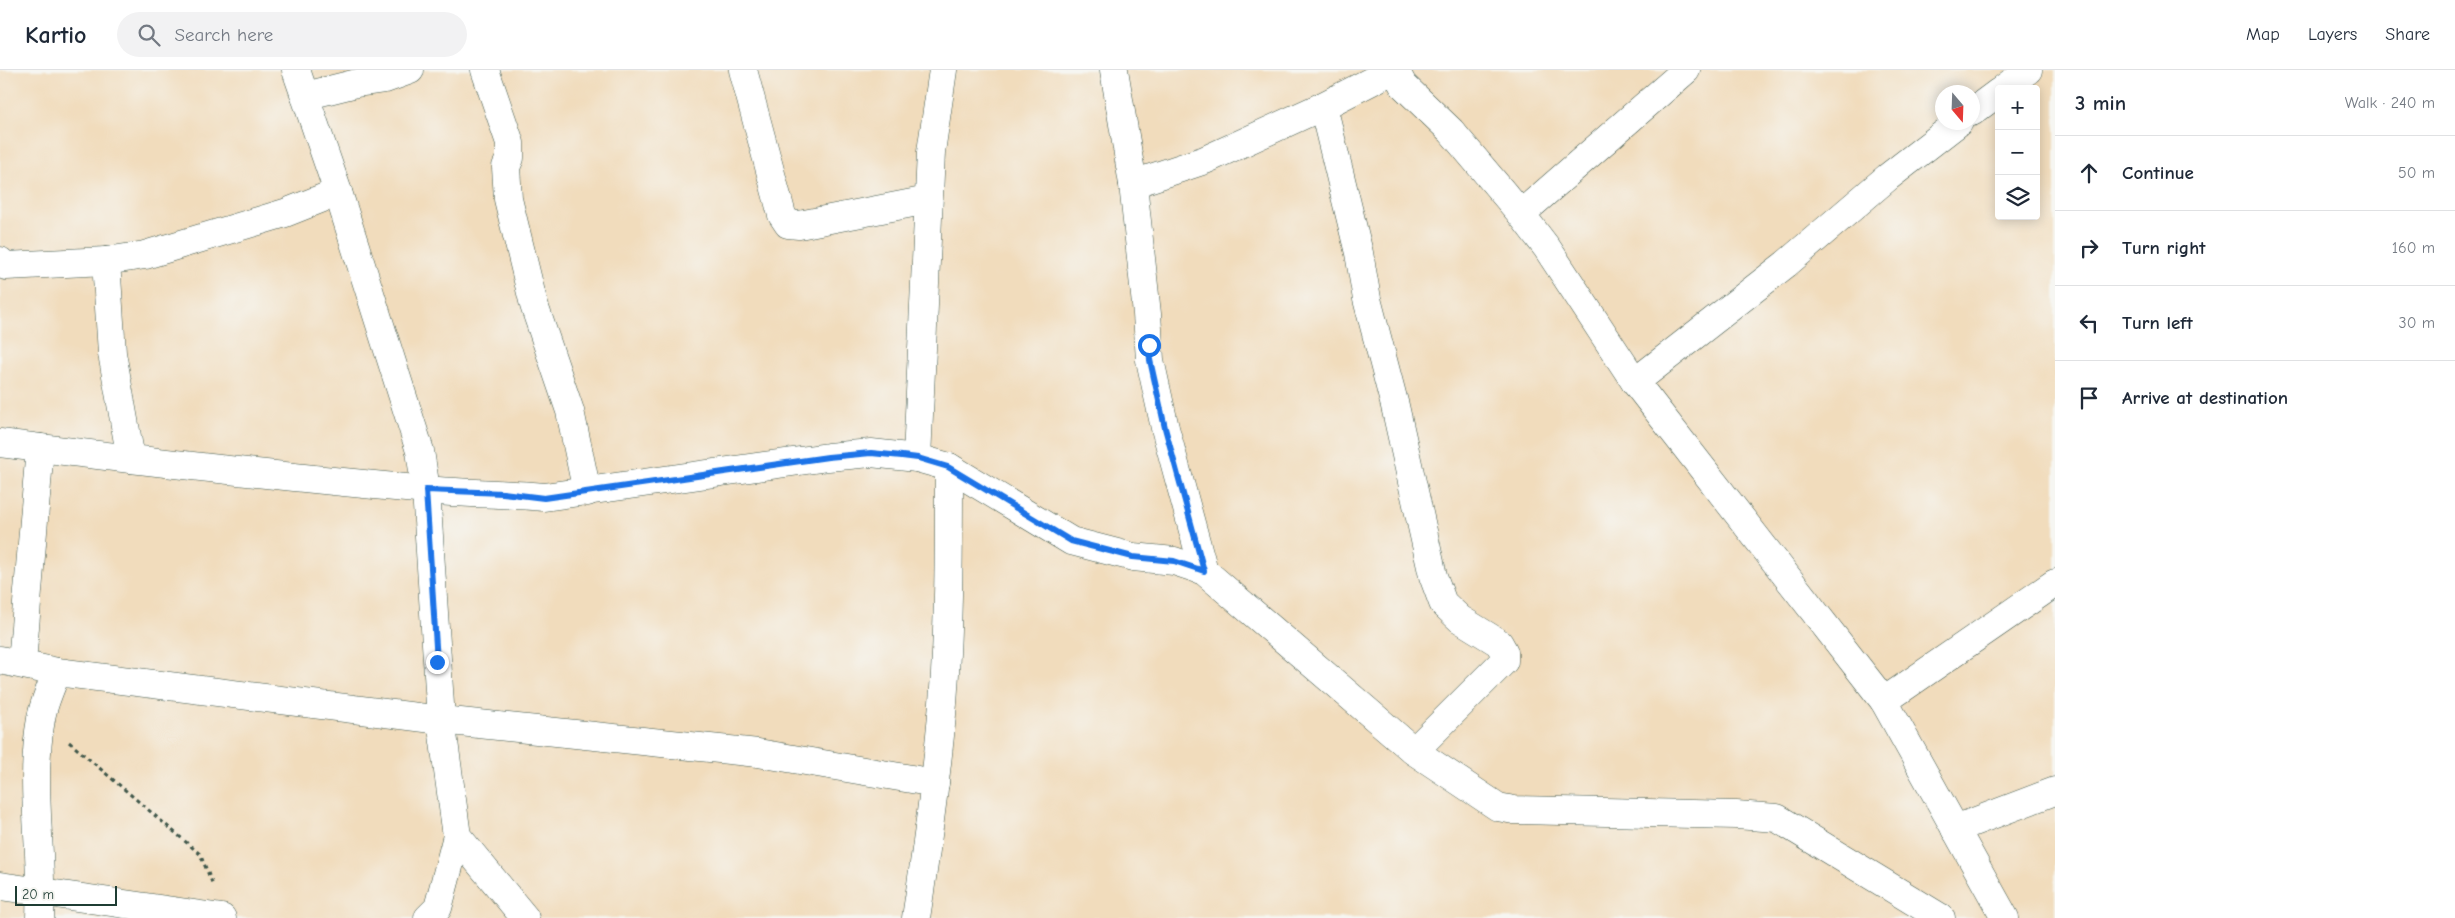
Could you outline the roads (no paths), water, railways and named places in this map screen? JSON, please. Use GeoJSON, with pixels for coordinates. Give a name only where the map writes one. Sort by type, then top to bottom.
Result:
{"type":"FeatureCollection","features":[{"type":"Feature","properties":{"kind":"street"},"geometry":{"type":"LineString","coordinates":[[296,70],[338,192],[420,451],[426,490],[441,720],[457,836],[438,908],[428,918]]}},
{"type":"Feature","properties":{"kind":"street"},"geometry":{"type":"LineString","coordinates":[[305,96],[357,83],[384,79],[410,70]]}},
{"type":"Feature","properties":{"kind":"street"},"geometry":{"type":"LineString","coordinates":[[485,70],[510,143],[510,158],[506,167],[508,198],[534,305],[570,411],[587,492]]}},
{"type":"Feature","properties":{"kind":"street"},"geometry":{"type":"LineString","coordinates":[[743,70],[782,215],[788,224],[798,225],[928,200]]}},
{"type":"Feature","properties":{"kind":"street"},"geometry":{"type":"LineString","coordinates":[[918,458],[931,152],[943,70]]}},
{"type":"Feature","properties":{"kind":"street"},"geometry":{"type":"LineString","coordinates":[[1114,70],[1133,184],[1148,314],[1150,360],[1165,428],[1204,571]]}},
{"type":"Feature","properties":{"kind":"street"},"geometry":{"type":"LineString","coordinates":[[1133,184],[1205,160],[1323,106],[1394,70],[1403,85],[1451,131],[1522,214],[1547,248],[1635,382],[1884,701],[2004,918]]}},
{"type":"Feature","properties":{"kind":"street"},"geometry":{"type":"LineString","coordinates":[[1522,214],[1686,70]]}},
{"type":"Feature","properties":{"kind":"street"},"geometry":{"type":"LineString","coordinates":[[2008,85],[2028,70]]}},
{"type":"Feature","properties":{"kind":"street"},"geometry":{"type":"LineString","coordinates":[[1980,106],[1995,95]]}},
{"type":"Feature","properties":{"kind":"street"},"geometry":{"type":"LineString","coordinates":[[1323,106],[1359,253],[1367,299],[1395,406],[1433,576],[1442,603],[1460,619],[1499,643],[1504,652],[1504,660],[1414,751]]}},
{"type":"Feature","properties":{"kind":"street"},"geometry":{"type":"LineString","coordinates":[[1635,382],[1786,264],[1888,177],[1949,130]]}},
{"type":"Feature","properties":{"kind":"street"},"geometry":{"type":"LineString","coordinates":[[0,261],[6,266],[106,261],[145,255],[285,213],[338,192]]}},
{"type":"Feature","properties":{"kind":"street"},"geometry":{"type":"LineString","coordinates":[[106,261],[112,352],[130,459]]}},
{"type":"Feature","properties":{"kind":"street"},"geometry":{"type":"LineString","coordinates":[[0,443],[130,459],[426,490],[503,493],[544,498],[828,457],[871,453],[918,458],[948,467],[1071,541],[1133,557],[1174,561],[1204,571],[1414,751],[1498,807],[1505,809],[1736,815],[1777,818],[1941,918]]}},
{"type":"Feature","properties":{"kind":"street"},"geometry":{"type":"LineString","coordinates":[[40,448],[11,662],[57,672],[441,720],[758,753],[935,782]]}},
{"type":"Feature","properties":{"kind":"street"},"geometry":{"type":"LineString","coordinates":[[916,918],[932,815],[943,701],[949,587],[948,467]]}},
{"type":"Feature","properties":{"kind":"street"},"geometry":{"type":"LineString","coordinates":[[1884,701],[2055,582]]}},
{"type":"Feature","properties":{"kind":"street"},"geometry":{"type":"LineString","coordinates":[[40,918],[41,891],[37,764],[41,718],[57,672]]}},
{"type":"Feature","properties":{"kind":"street"},"geometry":{"type":"LineString","coordinates":[[1955,829],[2055,791]]}},
{"type":"Feature","properties":{"kind":"street"},"geometry":{"type":"LineString","coordinates":[[457,836],[525,918]]}},
{"type":"Feature","properties":{"kind":"street"},"geometry":{"type":"LineString","coordinates":[[0,886],[222,918]]}}]}
